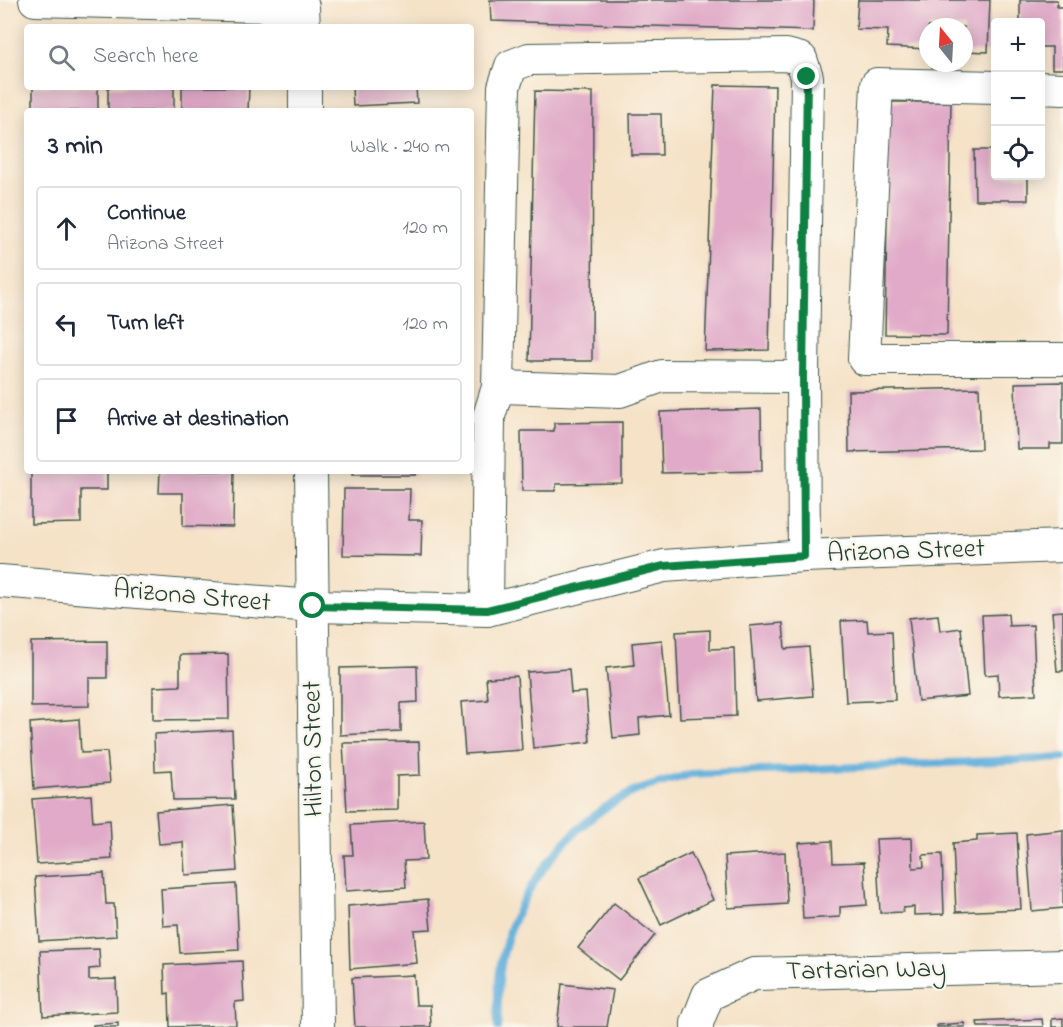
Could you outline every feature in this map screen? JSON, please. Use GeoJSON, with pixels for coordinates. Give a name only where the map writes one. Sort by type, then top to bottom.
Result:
{"type":"FeatureCollection","features":[{"type":"Feature","properties":{"kind":"street"},"geometry":{"type":"LineString","coordinates":[[35,0],[304,17]]}},
{"type":"Feature","properties":{"kind":"street"},"geometry":{"type":"LineString","coordinates":[[487,610],[489,416],[498,387],[504,87],[511,66],[529,58],[786,55],[801,59],[807,77],[803,377],[804,556]]}},
{"type":"Feature","properties":{"kind":"street"},"geometry":{"type":"LineString","coordinates":[[991,87],[877,84],[864,359],[1063,359]]}},
{"type":"Feature","properties":{"kind":"street"},"geometry":{"type":"LineString","coordinates":[[1045,88],[1063,89]]}},
{"type":"Feature","properties":{"kind":"street"},"geometry":{"type":"LineString","coordinates":[[305,90],[305,108]]}},
{"type":"Feature","properties":{"kind":"street"},"geometry":{"type":"LineString","coordinates":[[498,387],[620,391],[662,376],[803,377]]}},
{"type":"Feature","properties":{"kind":"street","name":"Hilton Street"},"geometry":{"type":"LineString","coordinates":[[311,474],[318,1027]]}},
{"type":"Feature","properties":{"kind":"street","name":"Arizona Street"},"geometry":{"type":"LineString","coordinates":[[0,581],[313,606],[487,610],[664,566],[804,556],[1063,546]]}},
{"type":"Feature","properties":{"kind":"street","name":"Tartarian Way"},"geometry":{"type":"LineString","coordinates":[[697,1027],[708,995],[754,974],[1063,966]]}},
{"type":"Feature","properties":{"kind":"building"},"geometry":{"type":"Polygon","coordinates":[[[490,0],[814,0],[813,31],[491,21],[490,0]]]}},
{"type":"Feature","properties":{"kind":"building"},"geometry":{"type":"Polygon","coordinates":[[[858,0],[990,0],[988,52],[973,51],[973,18],[919,18],[919,49],[887,47],[888,30],[856,29],[858,0]]]}},
{"type":"Feature","properties":{"kind":"building"},"geometry":{"type":"Polygon","coordinates":[[[1020,0],[1057,0],[1057,7],[1063,7],[1063,69],[1052,69],[1052,47],[1045,47],[1045,18],[1020,18],[1020,0]]]}},
{"type":"Feature","properties":{"kind":"building"},"geometry":{"type":"Polygon","coordinates":[[[715,85],[775,86],[769,350],[705,351],[715,85]]]}},
{"type":"Feature","properties":{"kind":"building"},"geometry":{"type":"Polygon","coordinates":[[[33,90],[98,90],[98,108],[33,108],[33,90]]]}},
{"type":"Feature","properties":{"kind":"building"},"geometry":{"type":"Polygon","coordinates":[[[108,90],[174,90],[174,108],[108,108],[108,90]]]}},
{"type":"Feature","properties":{"kind":"building"},"geometry":{"type":"Polygon","coordinates":[[[182,90],[249,90],[248,108],[182,108],[182,90]]]}},
{"type":"Feature","properties":{"kind":"building"},"geometry":{"type":"Polygon","coordinates":[[[352,90],[416,90],[417,103],[353,106],[352,90]]]}},
{"type":"Feature","properties":{"kind":"building"},"geometry":{"type":"Polygon","coordinates":[[[535,91],[593,92],[592,361],[529,361],[535,91]]]}},
{"type":"Feature","properties":{"kind":"building"},"geometry":{"type":"Polygon","coordinates":[[[889,102],[951,102],[947,335],[885,334],[889,102]]]}},
{"type":"Feature","properties":{"kind":"building"},"geometry":{"type":"Polygon","coordinates":[[[630,114],[661,114],[662,155],[631,155],[630,114]]]}},
{"type":"Feature","properties":{"kind":"building"},"geometry":{"type":"Polygon","coordinates":[[[974,150],[991,150],[991,180],[1028,180],[1028,200],[975,200],[974,150]]]}},
{"type":"Feature","properties":{"kind":"building"},"geometry":{"type":"Polygon","coordinates":[[[1063,382],[1063,444],[1050,444],[1050,449],[1017,449],[1015,383],[1063,382]]]}},
{"type":"Feature","properties":{"kind":"building"},"geometry":{"type":"Polygon","coordinates":[[[979,388],[981,449],[849,452],[848,391],[979,388]]]}},
{"type":"Feature","properties":{"kind":"building"},"geometry":{"type":"Polygon","coordinates":[[[761,409],[762,471],[662,473],[660,412],[761,409]]]}},
{"type":"Feature","properties":{"kind":"building"},"geometry":{"type":"Polygon","coordinates":[[[622,422],[622,483],[556,484],[555,491],[522,491],[521,431],[554,431],[554,423],[622,422]]]}},
{"type":"Feature","properties":{"kind":"building"},"geometry":{"type":"Polygon","coordinates":[[[31,474],[107,474],[107,490],[81,490],[81,523],[31,524],[31,474]]]}},
{"type":"Feature","properties":{"kind":"building"},"geometry":{"type":"Polygon","coordinates":[[[160,474],[234,474],[233,527],[183,526],[183,493],[159,493],[160,474]]]}},
{"type":"Feature","properties":{"kind":"building"},"geometry":{"type":"Polygon","coordinates":[[[352,474],[415,474],[415,475],[352,474]]]}},
{"type":"Feature","properties":{"kind":"building"},"geometry":{"type":"Polygon","coordinates":[[[344,489],[410,489],[409,520],[422,520],[421,556],[343,555],[344,489]]]}},
{"type":"Feature","properties":{"kind":"building"},"geometry":{"type":"Polygon","coordinates":[[[1063,611],[1063,671],[1057,671],[1052,612],[1063,611]]]}},
{"type":"Feature","properties":{"kind":"building"},"geometry":{"type":"Polygon","coordinates":[[[1008,614],[1009,626],[1033,625],[1036,694],[999,696],[998,674],[985,675],[982,615],[1008,614]]]}},
{"type":"Feature","properties":{"kind":"building"},"geometry":{"type":"Polygon","coordinates":[[[938,615],[940,631],[961,628],[968,696],[918,701],[909,618],[938,615]]]}},
{"type":"Feature","properties":{"kind":"building"},"geometry":{"type":"Polygon","coordinates":[[[867,620],[868,632],[892,631],[895,700],[846,702],[841,621],[867,620]]]}},
{"type":"Feature","properties":{"kind":"building"},"geometry":{"type":"Polygon","coordinates":[[[783,623],[785,649],[809,647],[813,696],[756,701],[750,626],[783,623]]]}},
{"type":"Feature","properties":{"kind":"building"},"geometry":{"type":"Polygon","coordinates":[[[710,630],[710,649],[734,648],[736,716],[680,718],[676,632],[710,630]]]}},
{"type":"Feature","properties":{"kind":"building"},"geometry":{"type":"Polygon","coordinates":[[[662,640],[669,715],[639,718],[640,735],[613,738],[606,668],[634,665],[632,643],[662,640]]]}},
{"type":"Feature","properties":{"kind":"building"},"geometry":{"type":"Polygon","coordinates":[[[107,641],[107,678],[89,678],[89,706],[31,707],[31,642],[107,641]]]}},
{"type":"Feature","properties":{"kind":"building"},"geometry":{"type":"Polygon","coordinates":[[[228,654],[229,719],[153,720],[153,687],[180,686],[180,655],[228,654]]]}},
{"type":"Feature","properties":{"kind":"building"},"geometry":{"type":"Polygon","coordinates":[[[417,666],[418,702],[401,703],[401,732],[340,735],[340,668],[417,666]]]}},
{"type":"Feature","properties":{"kind":"building"},"geometry":{"type":"Polygon","coordinates":[[[569,669],[571,693],[586,692],[590,742],[533,748],[527,672],[569,669]]]}},
{"type":"Feature","properties":{"kind":"building"},"geometry":{"type":"Polygon","coordinates":[[[517,676],[522,750],[465,754],[461,702],[488,700],[486,678],[517,676]]]}},
{"type":"Feature","properties":{"kind":"building"},"geometry":{"type":"Polygon","coordinates":[[[79,719],[81,753],[107,752],[110,783],[34,789],[30,723],[79,719]]]}},
{"type":"Feature","properties":{"kind":"building"},"geometry":{"type":"Polygon","coordinates":[[[232,730],[235,799],[173,800],[171,770],[155,771],[154,734],[232,730]]]}},
{"type":"Feature","properties":{"kind":"building"},"geometry":{"type":"Polygon","coordinates":[[[419,742],[420,775],[397,776],[397,810],[347,811],[343,743],[419,742]]]}},
{"type":"Feature","properties":{"kind":"building"},"geometry":{"type":"Polygon","coordinates":[[[91,795],[93,822],[110,820],[112,859],[37,864],[32,799],[91,795]]]}},
{"type":"Feature","properties":{"kind":"building"},"geometry":{"type":"Polygon","coordinates":[[[233,805],[237,871],[185,875],[183,842],[159,844],[156,811],[233,805]]]}},
{"type":"Feature","properties":{"kind":"building"},"geometry":{"type":"Polygon","coordinates":[[[424,821],[426,860],[404,861],[406,887],[346,891],[344,855],[353,855],[351,825],[424,821]]]}},
{"type":"Feature","properties":{"kind":"building"},"geometry":{"type":"Polygon","coordinates":[[[1063,830],[1063,908],[1032,911],[1026,834],[1063,830]]]}},
{"type":"Feature","properties":{"kind":"building"},"geometry":{"type":"Polygon","coordinates":[[[1017,833],[1021,909],[956,912],[953,843],[977,841],[977,835],[1017,833]]]}},
{"type":"Feature","properties":{"kind":"building"},"geometry":{"type":"Polygon","coordinates":[[[912,838],[913,868],[924,867],[923,855],[942,854],[944,914],[914,915],[914,907],[903,908],[903,912],[880,913],[876,839],[912,838]]]}},
{"type":"Feature","properties":{"kind":"building"},"geometry":{"type":"Polygon","coordinates":[[[832,841],[833,863],[864,862],[867,905],[840,907],[840,917],[803,919],[799,843],[832,841]]]}},
{"type":"Feature","properties":{"kind":"building"},"geometry":{"type":"Polygon","coordinates":[[[785,852],[787,904],[728,908],[725,856],[785,852]]]}},
{"type":"Feature","properties":{"kind":"building"},"geometry":{"type":"Polygon","coordinates":[[[691,853],[713,900],[661,925],[639,878],[691,853]]]}},
{"type":"Feature","properties":{"kind":"building"},"geometry":{"type":"Polygon","coordinates":[[[104,873],[106,904],[114,904],[116,936],[39,941],[35,877],[104,873]]]}},
{"type":"Feature","properties":{"kind":"building"},"geometry":{"type":"Polygon","coordinates":[[[236,884],[239,950],[180,953],[178,925],[163,926],[161,889],[236,884]]]}},
{"type":"Feature","properties":{"kind":"building"},"geometry":{"type":"Polygon","coordinates":[[[428,899],[431,929],[414,930],[417,963],[350,969],[348,906],[428,899]]]}},
{"type":"Feature","properties":{"kind":"building"},"geometry":{"type":"Polygon","coordinates":[[[614,903],[655,935],[619,980],[578,948],[614,903]]]}},
{"type":"Feature","properties":{"kind":"building"},"geometry":{"type":"Polygon","coordinates":[[[99,949],[100,968],[89,969],[89,980],[116,979],[117,1012],[43,1016],[40,951],[99,949]]]}},
{"type":"Feature","properties":{"kind":"building"},"geometry":{"type":"Polygon","coordinates":[[[242,961],[244,1001],[235,1002],[236,1025],[170,1027],[169,993],[165,994],[164,965],[242,961]]]}},
{"type":"Feature","properties":{"kind":"building"},"geometry":{"type":"Polygon","coordinates":[[[414,975],[416,1005],[430,1005],[431,1027],[355,1027],[352,978],[414,975]]]}},
{"type":"Feature","properties":{"kind":"building"},"geometry":{"type":"Polygon","coordinates":[[[562,984],[613,990],[607,1027],[557,1027],[562,984]]]}},
{"type":"Feature","properties":{"kind":"building"},"geometry":{"type":"Polygon","coordinates":[[[1063,1018],[1063,1027],[1052,1027],[1052,1019],[1063,1018]]]}},
{"type":"Feature","properties":{"kind":"building"},"geometry":{"type":"Polygon","coordinates":[[[1042,1019],[1043,1027],[978,1027],[977,1022],[1042,1019]]]}},
{"type":"Feature","properties":{"kind":"building"},"geometry":{"type":"Polygon","coordinates":[[[118,1023],[118,1027],[93,1027],[93,1025],[118,1023]]]}},
{"type":"Feature","properties":{"kind":"building"},"geometry":{"type":"Polygon","coordinates":[[[964,1023],[965,1027],[937,1027],[937,1025],[964,1023]]]}},
{"type":"Feature","properties":{"kind":"waterway"},"geometry":{"type":"LineString","coordinates":[[498,1027],[498,993],[502,959],[509,933],[534,882],[570,837],[591,818],[614,802],[638,790],[690,774],[1063,758]]}},
{"type":"Feature","properties":{"kind":"route"},"geometry":{"type":"LineString","coordinates":[[313,606],[487,610],[664,566],[804,556],[803,377],[807,77]]}}]}
